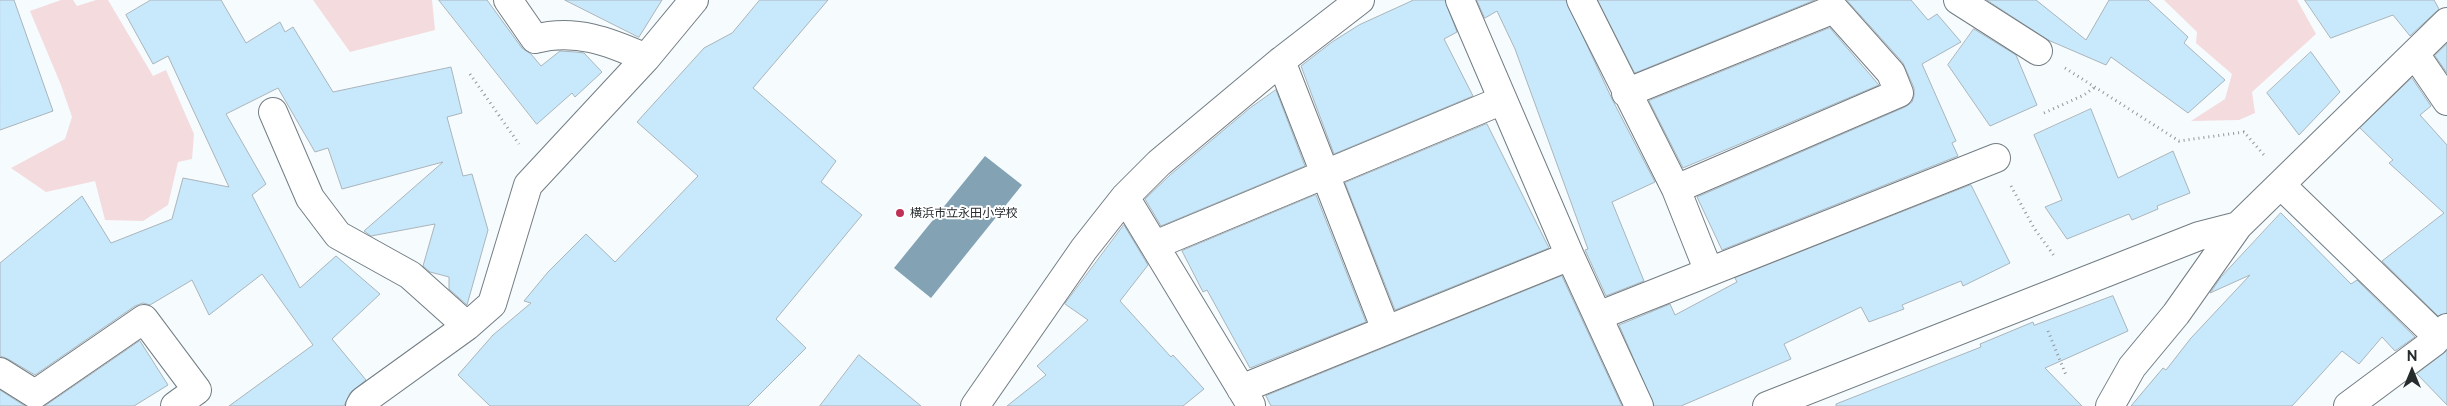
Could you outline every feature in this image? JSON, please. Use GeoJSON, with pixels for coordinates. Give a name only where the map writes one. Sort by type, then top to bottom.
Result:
{"type":"FeatureCollection","features":[{"type":"Feature","properties":{"kind":"street"},"geometry":{"type":"LineString","coordinates":[[508,0],[535,39],[550,35],[577,34],[615,44],[646,58]]}},
{"type":"Feature","properties":{"kind":"street"},"geometry":{"type":"LineString","coordinates":[[363,404],[467,326],[492,304],[534,164],[646,58],[694,0]]}},
{"type":"Feature","properties":{"kind":"street"},"geometry":{"type":"LineString","coordinates":[[975,406],[1084,249],[1124,197],[1159,163],[1281,61],[1360,0]]}},
{"type":"Feature","properties":{"kind":"street"},"geometry":{"type":"LineString","coordinates":[[1460,0],[1570,256],[1639,406]]}},
{"type":"Feature","properties":{"kind":"street"},"geometry":{"type":"LineString","coordinates":[[1581,0],[1626,93],[1676,189],[1709,272]]}},
{"type":"Feature","properties":{"kind":"street"},"geometry":{"type":"LineString","coordinates":[[1958,0],[2038,51]]}},
{"type":"Feature","properties":{"kind":"street"},"geometry":{"type":"LineString","coordinates":[[1626,93],[1834,10],[1891,73],[1899,93],[1676,189]]}},
{"type":"Feature","properties":{"kind":"street"},"geometry":{"type":"LineString","coordinates":[[2110,406],[2132,367],[2176,314],[2276,174],[2416,54],[2447,22]]}},
{"type":"Feature","properties":{"kind":"street"},"geometry":{"type":"LineString","coordinates":[[2416,54],[2447,101]]}},
{"type":"Feature","properties":{"kind":"street"},"geometry":{"type":"LineString","coordinates":[[1281,61],[1386,330]]}},
{"type":"Feature","properties":{"kind":"street"},"geometry":{"type":"LineString","coordinates":[[1155,245],[1503,100]]}},
{"type":"Feature","properties":{"kind":"street"},"geometry":{"type":"LineString","coordinates":[[273,112],[310,198],[338,235],[410,275],[467,326]]}},
{"type":"Feature","properties":{"kind":"street"},"geometry":{"type":"LineString","coordinates":[[1598,316],[1709,272],[2001,169]]}},
{"type":"Feature","properties":{"kind":"street"},"geometry":{"type":"LineString","coordinates":[[2276,174],[2443,333],[2348,406]]}},
{"type":"Feature","properties":{"kind":"street"},"geometry":{"type":"LineString","coordinates":[[1124,197],[1155,245],[1246,398],[1386,330],[1570,256]]}},
{"type":"Feature","properties":{"kind":"street"},"geometry":{"type":"LineString","coordinates":[[1767,406],[2199,236],[2238,226]]}},
{"type":"Feature","properties":{"kind":"street"},"geometry":{"type":"LineString","coordinates":[[0,372],[35,394],[144,319],[197,390],[175,406]]}},
{"type":"Feature","properties":{"kind":"path"},"geometry":{"type":"LineString","coordinates":[[2038,51],[2178,140],[2244,132],[2276,174]]}},
{"type":"Feature","properties":{"kind":"path"},"geometry":{"type":"LineString","coordinates":[[470,74],[534,164]]}},
{"type":"Feature","properties":{"kind":"path"},"geometry":{"type":"LineString","coordinates":[[2044,113],[2084,95],[2095,87]]}},
{"type":"Feature","properties":{"kind":"path"},"geometry":{"type":"LineString","coordinates":[[2001,169],[2034,228],[2056,258]]}},
{"type":"Feature","properties":{"kind":"path"},"geometry":{"type":"LineString","coordinates":[[2045,323],[2066,375]]}},
{"type":"Feature","properties":{"kind":"shaded area"},"geometry":{"type":"Polygon","coordinates":[[[61,0],[73,0],[77,6],[96,0],[108,0],[153,76],[166,70],[194,134],[192,159],[178,162],[168,205],[143,221],[105,220],[95,181],[46,192],[11,168],[65,139],[72,117],[61,85],[30,11],[61,0]]]}},
{"type":"Feature","properties":{"kind":"shaded area"},"geometry":{"type":"Polygon","coordinates":[[[313,0],[432,0],[435,30],[350,52],[313,0]]]}},
{"type":"Feature","properties":{"kind":"shaded area"},"geometry":{"type":"Polygon","coordinates":[[[2164,0],[2297,0],[2316,34],[2252,92],[2255,113],[2239,120],[2191,121],[2225,99],[2232,74],[2196,43],[2197,32],[2164,0]]]}},
{"type":"Feature","properties":{"kind":"water"},"geometry":{"type":"Polygon","coordinates":[[[985,156],[1022,185],[931,298],[894,268],[985,156]]]}},
{"type":"Feature","properties":{"kind":"building"},"geometry":{"type":"Polygon","coordinates":[[[0,0],[14,0],[53,111],[0,130],[0,0]]]}},
{"type":"Feature","properties":{"kind":"building"},"geometry":{"type":"Polygon","coordinates":[[[151,0],[221,0],[246,43],[280,22],[285,32],[293,27],[333,92],[451,67],[462,113],[447,117],[463,176],[472,174],[488,230],[467,305],[449,289],[449,277],[430,272],[423,266],[435,224],[371,236],[364,231],[443,162],[342,189],[328,148],[315,152],[278,88],[226,114],[266,184],[252,195],[300,288],[336,256],[380,294],[332,339],[366,380],[350,393],[344,406],[229,406],[313,345],[262,274],[209,315],[192,280],[150,305],[143,303],[135,306],[35,375],[0,356],[0,263],[82,196],[111,243],[172,219],[183,178],[229,187],[168,56],[153,64],[126,15],[151,0]]]}},
{"type":"Feature","properties":{"kind":"building"},"geometry":{"type":"Polygon","coordinates":[[[439,0],[487,0],[522,48],[531,54],[541,66],[560,51],[576,52],[584,53],[602,72],[575,97],[572,93],[537,124],[439,0]]]}},
{"type":"Feature","properties":{"kind":"building"},"geometry":{"type":"Polygon","coordinates":[[[565,0],[662,0],[639,37],[565,0]]]}},
{"type":"Feature","properties":{"kind":"building"},"geometry":{"type":"Polygon","coordinates":[[[760,0],[828,0],[753,88],[836,161],[821,182],[862,215],[776,319],[806,348],[748,406],[490,406],[458,375],[493,335],[531,303],[524,301],[548,272],[586,234],[615,262],[698,176],[637,122],[704,48],[732,33],[760,0]]]}},
{"type":"Feature","properties":{"kind":"building"},"geometry":{"type":"Polygon","coordinates":[[[1414,0],[1445,0],[1457,32],[1444,39],[1473,96],[1334,154],[1301,66],[1332,42],[1359,25],[1414,0]]]}},
{"type":"Feature","properties":{"kind":"building"},"geometry":{"type":"Polygon","coordinates":[[[1477,0],[1566,0],[1612,99],[1655,182],[1612,202],[1644,281],[1606,296],[1585,250],[1588,249],[1515,49],[1497,11],[1485,18],[1477,0]]]}},
{"type":"Feature","properties":{"kind":"building"},"geometry":{"type":"Polygon","coordinates":[[[1598,0],[1815,0],[1635,73],[1598,0]]]}},
{"type":"Feature","properties":{"kind":"building"},"geometry":{"type":"Polygon","coordinates":[[[1847,0],[1911,0],[1928,20],[1937,14],[1961,42],[1922,64],[1956,141],[1952,143],[1958,156],[1722,250],[1697,197],[1905,107],[1912,102],[1914,88],[1903,63],[1847,0]]]}},
{"type":"Feature","properties":{"kind":"building"},"geometry":{"type":"Polygon","coordinates":[[[1987,0],[2036,0],[2086,40],[2109,0],[2148,0],[2188,37],[2184,43],[2225,80],[2188,113],[2111,57],[2106,65],[2048,40],[1987,0]]]}},
{"type":"Feature","properties":{"kind":"building"},"geometry":{"type":"Polygon","coordinates":[[[2305,0],[2434,0],[2439,9],[2410,36],[2393,15],[2331,38],[2305,0]]]}},
{"type":"Feature","properties":{"kind":"building"},"geometry":{"type":"Polygon","coordinates":[[[1830,28],[1879,85],[1683,168],[1649,101],[1830,28]]]}},
{"type":"Feature","properties":{"kind":"building"},"geometry":{"type":"Polygon","coordinates":[[[1974,29],[2016,55],[2037,105],[1990,126],[1948,65],[1974,29]]]}},
{"type":"Feature","properties":{"kind":"building"},"geometry":{"type":"Polygon","coordinates":[[[2447,44],[2447,73],[2435,56],[2447,44]]]}},
{"type":"Feature","properties":{"kind":"building"},"geometry":{"type":"Polygon","coordinates":[[[2311,52],[2340,92],[2299,135],[2267,93],[2311,52]]]}},
{"type":"Feature","properties":{"kind":"building"},"geometry":{"type":"Polygon","coordinates":[[[2412,78],[2431,106],[2420,115],[2447,145],[2447,313],[2438,316],[2382,261],[2444,213],[2389,163],[2393,160],[2360,128],[2412,78]]]}},
{"type":"Feature","properties":{"kind":"building"},"geometry":{"type":"Polygon","coordinates":[[[1276,90],[1305,166],[1161,226],[1145,199],[1170,175],[1250,108],[1276,90]]]}},
{"type":"Feature","properties":{"kind":"building"},"geometry":{"type":"Polygon","coordinates":[[[2091,109],[2118,178],[2173,151],[2190,193],[2157,206],[2158,209],[2132,220],[2129,214],[2067,239],[2045,207],[2062,200],[2034,135],[2091,109]]]}},
{"type":"Feature","properties":{"kind":"building"},"geometry":{"type":"Polygon","coordinates":[[[1487,124],[1549,248],[1395,310],[1345,183],[1487,124]]]}},
{"type":"Feature","properties":{"kind":"building"},"geometry":{"type":"Polygon","coordinates":[[[1971,185],[2010,263],[1963,286],[1961,281],[1902,305],[1904,309],[1869,322],[1861,307],[1784,344],[1791,359],[1681,406],[1654,406],[1619,325],[1670,304],[1675,315],[1737,282],[1735,278],[1971,185]]]}},
{"type":"Feature","properties":{"kind":"building"},"geometry":{"type":"Polygon","coordinates":[[[1316,195],[1366,322],[1250,368],[1207,290],[1203,292],[1182,251],[1316,195]]]}},
{"type":"Feature","properties":{"kind":"building"},"geometry":{"type":"Polygon","coordinates":[[[2281,213],[2351,284],[2357,280],[2415,337],[2395,351],[2382,337],[2359,364],[2342,351],[2292,406],[2131,406],[2163,368],[2166,370],[2191,338],[2250,275],[2210,293],[2221,277],[2281,213]]]}},
{"type":"Feature","properties":{"kind":"building"},"geometry":{"type":"Polygon","coordinates":[[[1124,225],[1148,265],[1120,301],[1171,357],[1173,355],[1204,389],[1183,406],[1007,406],[1046,375],[1037,366],[1088,320],[1065,304],[1124,225]]]}},
{"type":"Feature","properties":{"kind":"building"},"geometry":{"type":"Polygon","coordinates":[[[1562,276],[1622,406],[1271,406],[1266,396],[1562,276]]]}},
{"type":"Feature","properties":{"kind":"building"},"geometry":{"type":"Polygon","coordinates":[[[2113,296],[2128,331],[2045,368],[2082,406],[1836,406],[1836,404],[1981,347],[1980,344],[2033,322],[2034,325],[2113,296]]]}},
{"type":"Feature","properties":{"kind":"building"},"geometry":{"type":"Polygon","coordinates":[[[140,341],[168,385],[134,406],[45,406],[140,341]]]}},
{"type":"Feature","properties":{"kind":"building"},"geometry":{"type":"Polygon","coordinates":[[[2447,351],[2447,405],[2417,374],[2447,351]]]}},
{"type":"Feature","properties":{"kind":"building"},"geometry":{"type":"Polygon","coordinates":[[[859,355],[921,406],[820,406],[859,355]]]}},
{"type":"Feature","properties":{"kind":"building"},"geometry":{"type":"Polygon","coordinates":[[[0,390],[25,406],[0,406],[0,390]]]}},
{"type":"Feature","properties":{"kind":"place","name":"横浜市立永田小学校"},"geometry":{"type":"Point","coordinates":[900,213]}}]}
